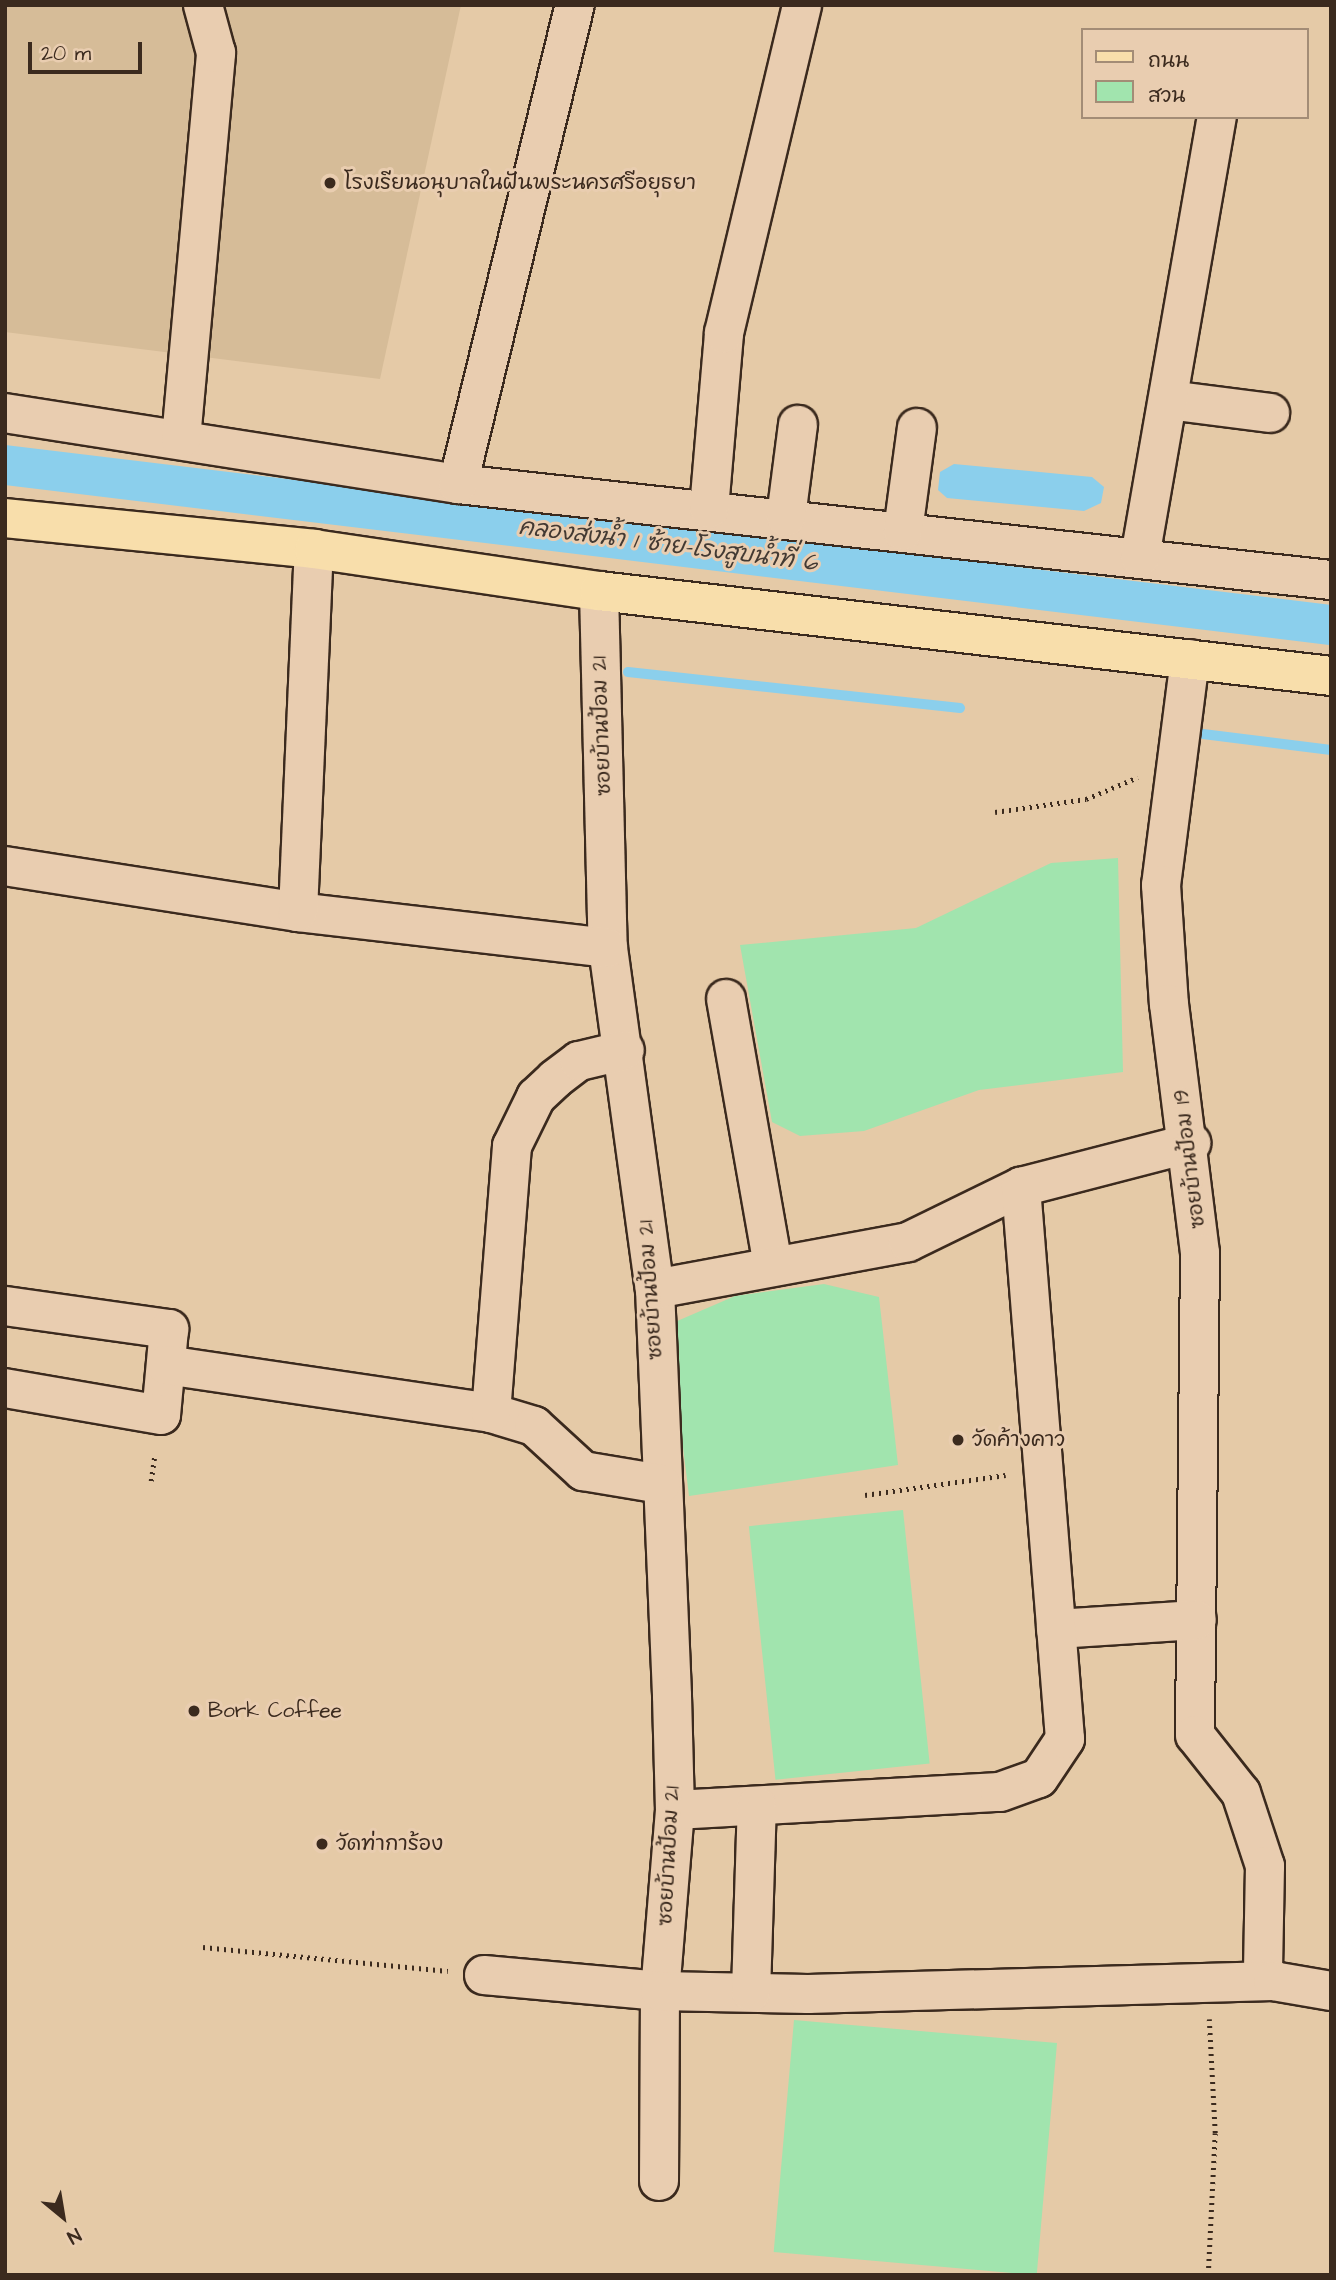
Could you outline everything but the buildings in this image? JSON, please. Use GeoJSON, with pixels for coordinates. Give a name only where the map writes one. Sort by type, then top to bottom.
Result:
{"type":"FeatureCollection","features":[{"type":"Feature","properties":{"kind":"main road"},"geometry":{"type":"LineString","coordinates":[[5,518],[314,549],[599,592],[1331,676]]}},
{"type":"Feature","properties":{"kind":"street"},"geometry":{"type":"LineString","coordinates":[[181,439],[216,53],[203,5]]}},
{"type":"Feature","properties":{"kind":"street"},"geometry":{"type":"LineString","coordinates":[[458,484],[575,5]]}},
{"type":"Feature","properties":{"kind":"street"},"geometry":{"type":"LineString","coordinates":[[709,509],[724,333],[802,5]]}},
{"type":"Feature","properties":{"kind":"street"},"geometry":{"type":"LineString","coordinates":[[1139,557],[1170,400],[1217,119]]}},
{"type":"Feature","properties":{"kind":"street"},"geometry":{"type":"LineString","coordinates":[[1170,400],[1270,412]]}},
{"type":"Feature","properties":{"kind":"street"},"geometry":{"type":"LineString","coordinates":[[5,413],[458,484],[786,517],[1331,580]]}},
{"type":"Feature","properties":{"kind":"street"},"geometry":{"type":"LineString","coordinates":[[786,517],[798,425]]}},
{"type":"Feature","properties":{"kind":"street"},"geometry":{"type":"LineString","coordinates":[[903,531],[917,428]]}},
{"type":"Feature","properties":{"kind":"street"},"geometry":{"type":"LineString","coordinates":[[298,912],[314,549]]}},
{"type":"Feature","properties":{"kind":"street","name":"ซอยบ้านป้อม 21"},"geometry":{"type":"LineString","coordinates":[[599,592],[608,948],[625,1050],[655,1289],[675,1810],[660,1991],[659,2181]]}},
{"type":"Feature","properties":{"kind":"street","name":"ซอยบ้านป้อม 19"},"geometry":{"type":"LineString","coordinates":[[1190,659],[1174,762],[1161,885],[1169,1004],[1191,1143],[1200,1253],[1195,1735],[1241,1793],[1265,1866],[1263,1970],[1273,1981]]}},
{"type":"Feature","properties":{"kind":"street"},"geometry":{"type":"LineString","coordinates":[[5,866],[298,912],[608,948]]}},
{"type":"Feature","properties":{"kind":"street"},"geometry":{"type":"LineString","coordinates":[[726,999],[773,1266]]}},
{"type":"Feature","properties":{"kind":"street"},"geometry":{"type":"LineString","coordinates":[[491,1413],[512,1146],[536,1097],[555,1079],[579,1061],[625,1050]]}},
{"type":"Feature","properties":{"kind":"street"},"geometry":{"type":"LineString","coordinates":[[655,1289],[908,1242],[1021,1188],[1191,1143]]}},
{"type":"Feature","properties":{"kind":"street"},"geometry":{"type":"LineString","coordinates":[[675,1810],[1000,1793],[1039,1778],[1065,1739],[1021,1188]]}},
{"type":"Feature","properties":{"kind":"street"},"geometry":{"type":"LineString","coordinates":[[5,1306],[169,1329],[161,1415],[5,1388]]}},
{"type":"Feature","properties":{"kind":"street"},"geometry":{"type":"LineString","coordinates":[[166,1365],[491,1413],[534,1426],[583,1471],[661,1484]]}},
{"type":"Feature","properties":{"kind":"street"},"geometry":{"type":"LineString","coordinates":[[1056,1629],[1197,1620]]}},
{"type":"Feature","properties":{"kind":"street"},"geometry":{"type":"LineString","coordinates":[[751,1992],[757,1806]]}},
{"type":"Feature","properties":{"kind":"street"},"geometry":{"type":"LineString","coordinates":[[484,1975],[660,1991],[751,1992],[1273,1981],[1331,1991]]}},
{"type":"Feature","properties":{"kind":"path"},"geometry":{"type":"LineString","coordinates":[[995,812],[1086,799],[1174,762]]}},
{"type":"Feature","properties":{"kind":"path"},"geometry":{"type":"LineString","coordinates":[[865,1495],[1044,1469]]}},
{"type":"Feature","properties":{"kind":"path"},"geometry":{"type":"LineString","coordinates":[[203,1947],[484,1975]]}},
{"type":"Feature","properties":{"kind":"path"},"geometry":{"type":"LineString","coordinates":[[1207,1983],[1215,2133],[1208,2275]]}},
{"type":"Feature","properties":{"kind":"shaded area"},"geometry":{"type":"Polygon","coordinates":[[[5,5],[461,5],[380,379],[5,332],[5,5]]]}},
{"type":"Feature","properties":{"kind":"green space"},"geometry":{"type":"Polygon","coordinates":[[[1118,858],[1123,1072],[979,1090],[864,1131],[800,1136],[772,1122],[740,945],[916,928],[1051,863],[1118,858]]]}},
{"type":"Feature","properties":{"kind":"green space"},"geometry":{"type":"Polygon","coordinates":[[[824,1284],[879,1297],[898,1465],[689,1496],[668,1325],[735,1296],[824,1284]]]}},
{"type":"Feature","properties":{"kind":"green space"},"geometry":{"type":"Polygon","coordinates":[[[903,1510],[930,1764],[776,1780],[749,1526],[903,1510]]]}},
{"type":"Feature","properties":{"kind":"green space"},"geometry":{"type":"Polygon","coordinates":[[[794,2020],[1057,2043],[1037,2275],[774,2252],[794,2020]]]}},
{"type":"Feature","properties":{"kind":"water"},"geometry":{"type":"Polygon","coordinates":[[[954,464],[1092,477],[1104,487],[1101,503],[1084,511],[947,498],[938,490],[940,472],[954,464]]]}},
{"type":"Feature","properties":{"kind":"waterway","name":"คลองส่งน้ำ 1 ซ้าย-โรงสูบน้ำที่ 6"},"geometry":{"type":"LineString","coordinates":[[5,465],[1331,625]]}},
{"type":"Feature","properties":{"kind":"waterway"},"geometry":{"type":"LineString","coordinates":[[628,672],[960,708]]}},
{"type":"Feature","properties":{"kind":"waterway"},"geometry":{"type":"LineString","coordinates":[[1203,734],[1331,750]]}},
{"type":"Feature","properties":{"kind":"place","name":"โรงเรียนอนุบาลในฝันพระนครศรีอยุธยา"},"geometry":{"type":"Point","coordinates":[330,183]}},
{"type":"Feature","properties":{"kind":"place","name":"วัดค้างคาว"},"geometry":{"type":"Point","coordinates":[958,1440]}},
{"type":"Feature","properties":{"kind":"place","name":"Bork Coffee"},"geometry":{"type":"Point","coordinates":[194,1711]}},
{"type":"Feature","properties":{"kind":"place","name":"วัดท่าการ้อง"},"geometry":{"type":"Point","coordinates":[322,1844]}}]}
